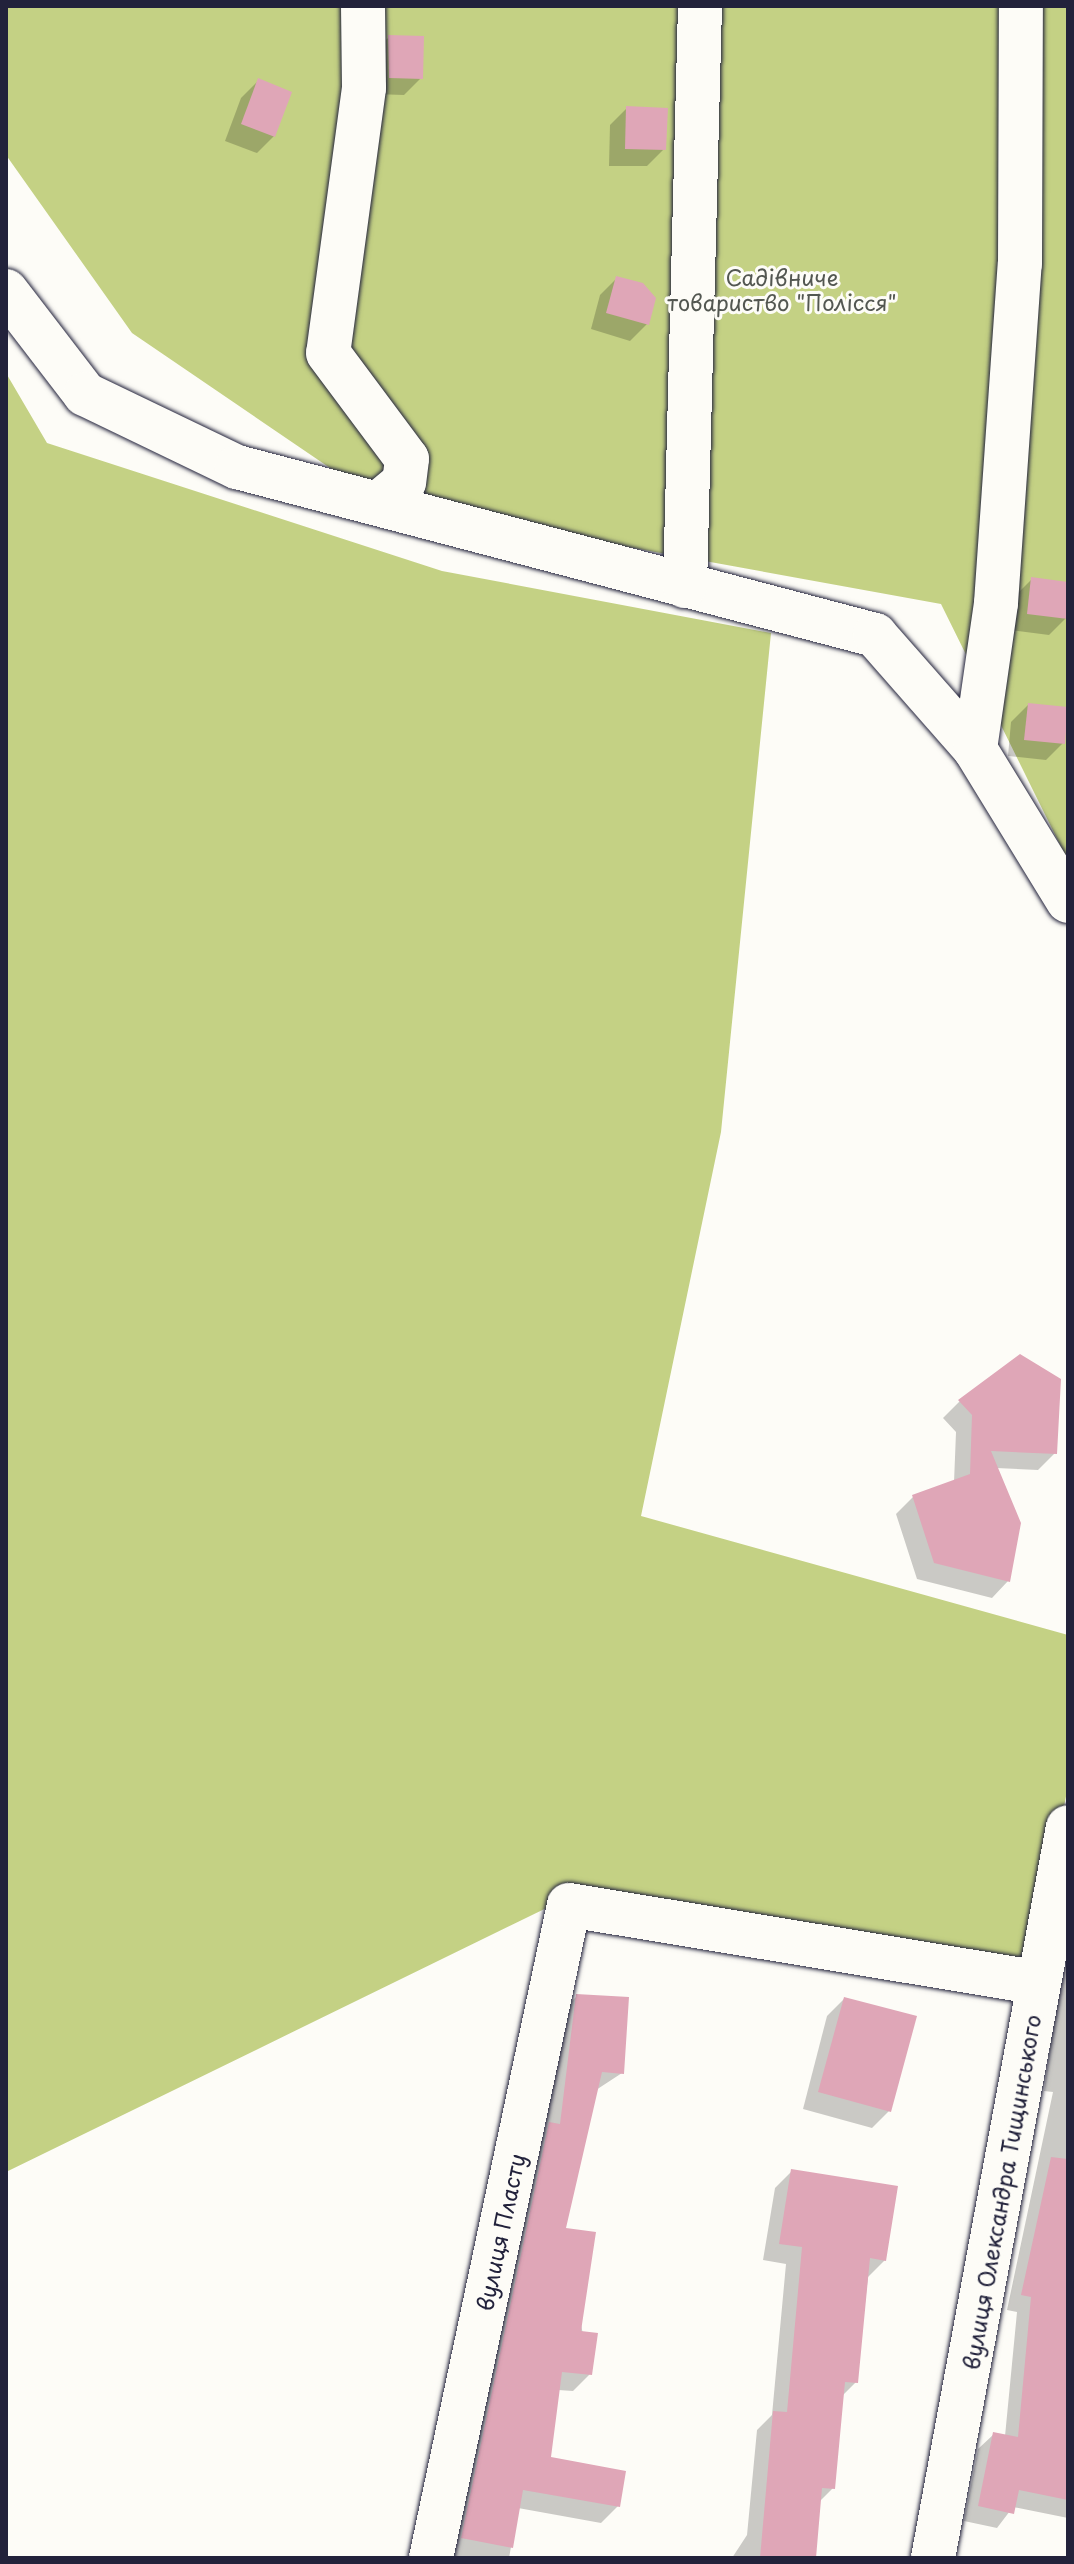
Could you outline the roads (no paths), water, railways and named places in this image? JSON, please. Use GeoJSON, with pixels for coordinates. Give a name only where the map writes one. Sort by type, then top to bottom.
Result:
{"type":"FeatureCollection","features":[{"type":"Feature","properties":{"kind":"street"},"geometry":{"type":"LineString","coordinates":[[363,6],[364,88],[328,353],[407,459],[404,482],[380,502]]}},
{"type":"Feature","properties":{"kind":"street"},"geometry":{"type":"LineString","coordinates":[[685,586],[700,6]]}},
{"type":"Feature","properties":{"kind":"street"},"geometry":{"type":"LineString","coordinates":[[975,749],[996,603],[1020,264],[1021,6]]}},
{"type":"Feature","properties":{"kind":"street"},"geometry":{"type":"LineString","coordinates":[[6,291],[85,394],[237,467],[380,502],[875,635],[975,749],[1068,901]]}},
{"type":"Feature","properties":{"kind":"street","name":"вулиця Олександра Тищинського"},"geometry":{"type":"LineString","coordinates":[[933,2558],[1068,1827]]}},
{"type":"Feature","properties":{"kind":"street","name":"вулиця Пласту"},"geometry":{"type":"LineString","coordinates":[[431,2558],[569,1905],[1039,1983]]}},
{"type":"Feature","properties":{"kind":"park label","name":"Садівниче товариство \"Полісся\""},"geometry":{"type":"Point","coordinates":[782,288]}}]}
